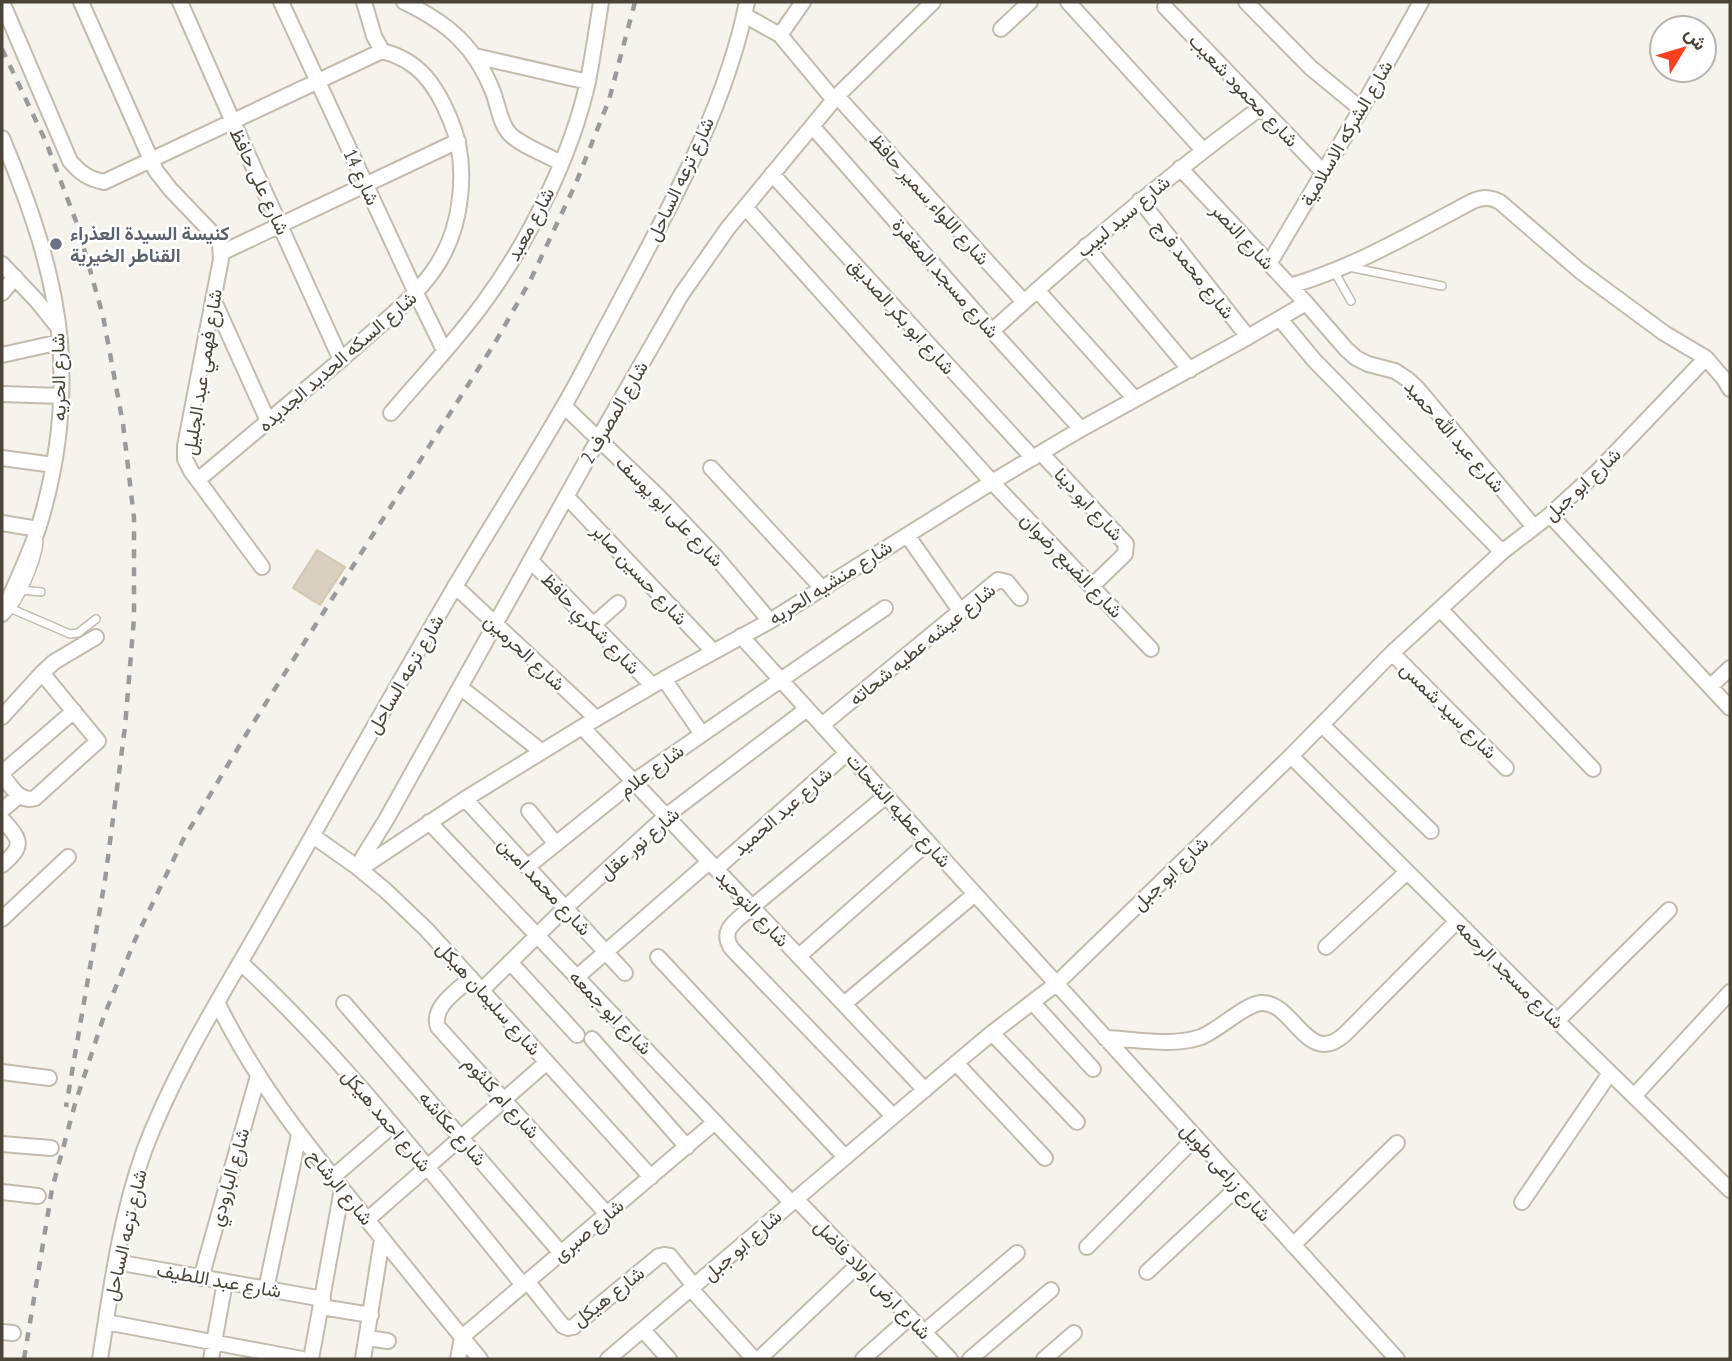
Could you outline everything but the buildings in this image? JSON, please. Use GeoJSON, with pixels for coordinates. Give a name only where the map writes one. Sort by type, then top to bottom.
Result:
{"type":"FeatureCollection","features":[{"type":"Feature","properties":{"kind":"street"},"geometry":{"type":"LineString","coordinates":[[2,2],[70,161],[85,176],[104,182],[382,51],[374,36],[364,2]]}},
{"type":"Feature","properties":{"kind":"street"},"geometry":{"type":"LineString","coordinates":[[81,2],[150,161],[166,184],[216,237],[221,253],[458,141]]}},
{"type":"Feature","properties":{"kind":"street","name":"شارع على حافظ"},"geometry":{"type":"LineString","coordinates":[[180,2],[341,360]]}},
{"type":"Feature","properties":{"kind":"street","name":"شارع 14"},"geometry":{"type":"LineString","coordinates":[[281,2],[444,351]]}},
{"type":"Feature","properties":{"kind":"street"},"geometry":{"type":"LineString","coordinates":[[404,2],[443,24],[475,55],[508,132],[519,141],[561,163]]}},
{"type":"Feature","properties":{"kind":"street","name":"شارع معبد"},"geometry":{"type":"LineString","coordinates":[[391,413],[486,300],[535,220],[561,163],[580,109],[588,82],[601,2]]}},
{"type":"Feature","properties":{"kind":"street"},"geometry":{"type":"LineString","coordinates":[[746,8],[780,35],[803,2]]}},
{"type":"Feature","properties":{"kind":"street","name":"شارع المصرف 2"},"geometry":{"type":"LineString","coordinates":[[358,868],[681,295],[745,207],[836,98],[933,2]]}},
{"type":"Feature","properties":{"kind":"street"},"geometry":{"type":"LineString","coordinates":[[1001,29],[1030,2]]}},
{"type":"Feature","properties":{"kind":"street"},"geometry":{"type":"LineString","coordinates":[[1068,2],[1203,150]]}},
{"type":"Feature","properties":{"kind":"street"},"geometry":{"type":"LineString","coordinates":[[1246,2],[1311,68],[1362,109]]}},
{"type":"Feature","properties":{"kind":"street","name":"شارع الشركه الاسلامية"},"geometry":{"type":"LineString","coordinates":[[1269,264],[1362,109],[1422,2]]}},
{"type":"Feature","properties":{"kind":"street","name":"شارع محمود شعيب"},"geometry":{"type":"LineString","coordinates":[[1165,7],[1323,172]]}},
{"type":"Feature","properties":{"kind":"street","name":"شارع ترعه الساحل"},"geometry":{"type":"LineString","coordinates":[[100,1359],[127,1207],[164,1102],[189,1052],[455,586],[564,407],[687,172],[709,121],[746,8]]}},
{"type":"Feature","properties":{"kind":"street","name":"شارع اللواء سمير حافظ"},"geometry":{"type":"LineString","coordinates":[[780,35],[1024,302]]}},
{"type":"Feature","properties":{"kind":"street","name":"شارع السكه الحديد الجديده"},"geometry":{"type":"LineString","coordinates":[[198,481],[416,293],[432,274],[444,253],[454,229],[462,186],[458,141],[446,109],[429,80],[408,61],[382,51]]}},
{"type":"Feature","properties":{"kind":"street"},"geometry":{"type":"LineString","coordinates":[[475,55],[588,82]]}},
{"type":"Feature","properties":{"kind":"street","name":"شارع سيد لبيب"},"geometry":{"type":"LineString","coordinates":[[992,331],[1140,201],[1260,108]]}},
{"type":"Feature","properties":{"kind":"street","name":"شارع مسجد المغفرة"},"geometry":{"type":"LineString","coordinates":[[812,126],[1081,429]]}},
{"type":"Feature","properties":{"kind":"street","name":"شارع الحريه"},"geometry":{"type":"LineString","coordinates":[[2,138],[26,199],[50,281],[59,334],[61,396],[54,466],[38,528],[12,589],[5,614]]}},
{"type":"Feature","properties":{"kind":"street","name":"شارع النصر"},"geometry":{"type":"LineString","coordinates":[[1180,169],[1306,303]]}},
{"type":"Feature","properties":{"kind":"street","name":"شارع ابو بكر الصديق"},"geometry":{"type":"LineString","coordinates":[[772,174],[1037,456]]}},
{"type":"Feature","properties":{"kind":"street"},"geometry":{"type":"LineString","coordinates":[[1290,286],[1339,268],[1482,197],[1492,197],[1613,296],[1706,358],[1730,389]]}},
{"type":"Feature","properties":{"kind":"street","name":"شارع محمد فرج"},"geometry":{"type":"LineString","coordinates":[[1140,201],[1248,337]]}},
{"type":"Feature","properties":{"kind":"street","name":"شارع الضبع رضوان"},"geometry":{"type":"LineString","coordinates":[[745,207],[992,482],[1151,649]]}},
{"type":"Feature","properties":{"kind":"street"},"geometry":{"type":"LineString","coordinates":[[1086,246],[1190,369]]}},
{"type":"Feature","properties":{"kind":"street","name":"شارع فهمي عبد الجليل"},"geometry":{"type":"LineString","coordinates":[[221,253],[184,453],[187,466],[262,567]]}},
{"type":"Feature","properties":{"kind":"street"},"geometry":{"type":"LineString","coordinates":[[2,264],[59,334],[2,355]]}},
{"type":"Feature","properties":{"kind":"street"},"geometry":{"type":"LineString","coordinates":[[2,293],[15,277]]}},
{"type":"Feature","properties":{"kind":"street"},"geometry":{"type":"LineString","coordinates":[[1037,290],[1135,400]]}},
{"type":"Feature","properties":{"kind":"street"},"geometry":{"type":"LineString","coordinates":[[213,299],[268,421]]}},
{"type":"Feature","properties":{"kind":"street","name":"شارع منشيه الحريه"},"geometry":{"type":"LineString","coordinates":[[358,868],[596,718],[770,621],[1081,429],[1306,303]]}},
{"type":"Feature","properties":{"kind":"street","name":"شارع عبد الله حميد"},"geometry":{"type":"LineString","coordinates":[[1306,303],[1356,358],[1395,371],[1417,388],[1534,527]]}},
{"type":"Feature","properties":{"kind":"street"},"geometry":{"type":"LineString","coordinates":[[1280,319],[1314,360],[1502,552]]}},
{"type":"Feature","properties":{"kind":"street","name":"شارع ابو جبل"},"geometry":{"type":"LineString","coordinates":[[608,1359],[956,1063],[1056,984],[1392,653],[1502,552],[1550,515],[1597,472],[1706,358]]}},
{"type":"Feature","properties":{"kind":"street"},"geometry":{"type":"LineString","coordinates":[[2,394],[61,396]]}},
{"type":"Feature","properties":{"kind":"street","name":"شارع على ابو يوسف"},"geometry":{"type":"LineString","coordinates":[[564,407],[678,517],[770,621]]}},
{"type":"Feature","properties":{"kind":"street","name":"شارع ابو دينا"},"geometry":{"type":"LineString","coordinates":[[1037,456],[1126,544],[1125,554],[1091,586]]}},
{"type":"Feature","properties":{"kind":"street"},"geometry":{"type":"LineString","coordinates":[[2,458],[54,466]]}},
{"type":"Feature","properties":{"kind":"street"},"geometry":{"type":"LineString","coordinates":[[711,468],[822,588]]}},
{"type":"Feature","properties":{"kind":"street","name":"شارع حسين صابر"},"geometry":{"type":"LineString","coordinates":[[566,497],[713,651]]}},
{"type":"Feature","properties":{"kind":"street"},"geometry":{"type":"LineString","coordinates":[[1550,515],[1730,708]]}},
{"type":"Feature","properties":{"kind":"street"},"geometry":{"type":"LineString","coordinates":[[2,523],[38,528]]}},
{"type":"Feature","properties":{"kind":"street"},"geometry":{"type":"LineString","coordinates":[[907,535],[961,612]]}},
{"type":"Feature","properties":{"kind":"street","name":"شارع شكري حافظ"},"geometry":{"type":"LineString","coordinates":[[531,561],[593,625],[658,682],[702,734]]}},
{"type":"Feature","properties":{"kind":"street","name":"شارع عيشه عطيه شحاته"},"geometry":{"type":"LineString","coordinates":[[822,725],[998,580],[1007,582],[1020,598]]}},
{"type":"Feature","properties":{"kind":"street","name":"شارع الحرمين"},"geometry":{"type":"LineString","coordinates":[[455,586],[596,718]]}},
{"type":"Feature","properties":{"kind":"street"},"geometry":{"type":"LineString","coordinates":[[593,625],[618,603]]}},
{"type":"Feature","properties":{"kind":"street","name":"شارع علام"},"geometry":{"type":"LineString","coordinates":[[527,867],[633,782],[885,608]]}},
{"type":"Feature","properties":{"kind":"street"},"geometry":{"type":"LineString","coordinates":[[1440,609],[1593,769]]}},
{"type":"Feature","properties":{"kind":"street","name":"شارع عطيه الشحات"},"geometry":{"type":"LineString","coordinates":[[741,636],[1056,984]]}},
{"type":"Feature","properties":{"kind":"street"},"geometry":{"type":"LineString","coordinates":[[2,718],[54,662],[96,637]]}},
{"type":"Feature","properties":{"kind":"street","name":"شارع سيد شمس"},"geometry":{"type":"LineString","coordinates":[[1392,653],[1506,768]]}},
{"type":"Feature","properties":{"kind":"street"},"geometry":{"type":"LineString","coordinates":[[1711,686],[1730,668]]}},
{"type":"Feature","properties":{"kind":"street"},"geometry":{"type":"LineString","coordinates":[[42,673],[74,711],[98,741],[35,798],[23,799],[2,774],[74,711]]}},
{"type":"Feature","properties":{"kind":"street"},"geometry":{"type":"LineString","coordinates":[[460,687],[541,751]]}},
{"type":"Feature","properties":{"kind":"street","name":"شارع نور عقل"},"geometry":{"type":"LineString","coordinates":[[482,990],[565,908],[666,817],[807,709]]}},
{"type":"Feature","properties":{"kind":"street"},"geometry":{"type":"LineString","coordinates":[[1322,724],[1431,831]]}},
{"type":"Feature","properties":{"kind":"street","name":"شارع التوحيد"},"geometry":{"type":"LineString","coordinates":[[582,727],[925,1090]]}},
{"type":"Feature","properties":{"kind":"street","name":"شارع عبد الحميد"},"geometry":{"type":"LineString","coordinates":[[577,977],[847,753]]}},
{"type":"Feature","properties":{"kind":"street","name":"شارع مسجد الرحمه"},"geometry":{"type":"LineString","coordinates":[[1291,755],[1730,1190]]}},
{"type":"Feature","properties":{"kind":"street"},"geometry":{"type":"LineString","coordinates":[[2,810],[19,796]]}},
{"type":"Feature","properties":{"kind":"street"},"geometry":{"type":"LineString","coordinates":[[886,796],[752,907],[726,934],[732,949],[893,1116]]}},
{"type":"Feature","properties":{"kind":"street","name":"شارع محمد امين"},"geometry":{"type":"LineString","coordinates":[[465,799],[625,973]]}},
{"type":"Feature","properties":{"kind":"street"},"geometry":{"type":"LineString","coordinates":[[529,811],[556,844]]}},
{"type":"Feature","properties":{"kind":"street"},"geometry":{"type":"LineString","coordinates":[[2,819],[19,843],[17,850],[2,865]]}},
{"type":"Feature","properties":{"kind":"street","name":"شارع ابو جمعه"},"geometry":{"type":"LineString","coordinates":[[429,822],[715,1122],[794,1200]]}},
{"type":"Feature","properties":{"kind":"street","name":"شارع سليمان هيكل"},"geometry":{"type":"LineString","coordinates":[[313,836],[358,868],[413,916],[651,1177]]}},
{"type":"Feature","properties":{"kind":"street"},"geometry":{"type":"LineString","coordinates":[[799,956],[928,842]]}},
{"type":"Feature","properties":{"kind":"street"},"geometry":{"type":"LineString","coordinates":[[2,919],[68,856]]}},
{"type":"Feature","properties":{"kind":"street"},"geometry":{"type":"LineString","coordinates":[[1326,947],[1408,872]]}},
{"type":"Feature","properties":{"kind":"street"},"geometry":{"type":"LineString","coordinates":[[844,1004],[975,894]]}},
{"type":"Feature","properties":{"kind":"street"},"geometry":{"type":"LineString","coordinates":[[1557,1021],[1670,910]]}},
{"type":"Feature","properties":{"kind":"street"},"geometry":{"type":"LineString","coordinates":[[1105,1038],[1189,1040],[1213,1031],[1253,1005],[1263,1003],[1280,1010],[1308,1038],[1324,1044],[1333,1043],[1457,921]]}},
{"type":"Feature","properties":{"kind":"street"},"geometry":{"type":"LineString","coordinates":[[658,957],[845,1157]]}},
{"type":"Feature","properties":{"kind":"street"},"geometry":{"type":"LineString","coordinates":[[510,962],[577,1035]]}},
{"type":"Feature","properties":{"kind":"street","name":"شارع احمد هيكل"},"geometry":{"type":"LineString","coordinates":[[241,963],[314,1035],[525,1283]]}},
{"type":"Feature","properties":{"kind":"street","name":"شارع ام كلثوم"},"geometry":{"type":"LineString","coordinates":[[471,978],[439,1009],[436,1021],[438,1027],[607,1214]]}},
{"type":"Feature","properties":{"kind":"street","name":"شارع زراعى طويل"},"geometry":{"type":"LineString","coordinates":[[1056,984],[1397,1359]]}},
{"type":"Feature","properties":{"kind":"street"},"geometry":{"type":"LineString","coordinates":[[1634,1096],[1730,992]]}},
{"type":"Feature","properties":{"kind":"street","name":"شارع عكاشه"},"geometry":{"type":"LineString","coordinates":[[344,1003],[561,1253]]}},
{"type":"Feature","properties":{"kind":"street"},"geometry":{"type":"LineString","coordinates":[[1033,1003],[1093,1069]]}},
{"type":"Feature","properties":{"kind":"street","name":"شارع الرشاح"},"geometry":{"type":"LineString","coordinates":[[218,1004],[258,1076],[299,1135],[480,1359]]}},
{"type":"Feature","properties":{"kind":"street"},"geometry":{"type":"LineString","coordinates":[[992,1033],[1077,1122]]}},
{"type":"Feature","properties":{"kind":"street"},"geometry":{"type":"LineString","coordinates":[[592,1039],[687,1147]]}},
{"type":"Feature","properties":{"kind":"street"},"geometry":{"type":"LineString","coordinates":[[367,1220],[547,1062]]}},
{"type":"Feature","properties":{"kind":"street"},"geometry":{"type":"LineString","coordinates":[[956,1063],[1045,1158]]}},
{"type":"Feature","properties":{"kind":"street"},"geometry":{"type":"LineString","coordinates":[[2,1072],[48,1078]]}},
{"type":"Feature","properties":{"kind":"street"},"geometry":{"type":"LineString","coordinates":[[1522,1202],[1610,1073]]}},
{"type":"Feature","properties":{"kind":"street","name":"شارع البارودي"},"geometry":{"type":"LineString","coordinates":[[201,1278],[258,1076]]}},
{"type":"Feature","properties":{"kind":"street","name":"شارع صبرى"},"geometry":{"type":"LineString","coordinates":[[462,1337],[715,1122]]}},
{"type":"Feature","properties":{"kind":"street"},"geometry":{"type":"LineString","coordinates":[[333,1177],[392,1126]]}},
{"type":"Feature","properties":{"kind":"street"},"geometry":{"type":"LineString","coordinates":[[266,1289],[299,1135]]}},
{"type":"Feature","properties":{"kind":"street"},"geometry":{"type":"LineString","coordinates":[[1087,1247],[1195,1138]]}},
{"type":"Feature","properties":{"kind":"street"},"geometry":{"type":"LineString","coordinates":[[1293,1245],[1397,1143]]}},
{"type":"Feature","properties":{"kind":"street"},"geometry":{"type":"LineString","coordinates":[[2,1144],[51,1148]]}},
{"type":"Feature","properties":{"kind":"street"},"geometry":{"type":"LineString","coordinates":[[1147,1272],[1239,1185]]}},
{"type":"Feature","properties":{"kind":"street"},"geometry":{"type":"LineString","coordinates":[[312,1359],[342,1189]]}},
{"type":"Feature","properties":{"kind":"street"},"geometry":{"type":"LineString","coordinates":[[2,1192],[38,1196]]}},
{"type":"Feature","properties":{"kind":"street","name":"شارع ارض اولاد فاضل"},"geometry":{"type":"LineString","coordinates":[[794,1200],[910,1317],[946,1358]]}},
{"type":"Feature","properties":{"kind":"street"},"geometry":{"type":"LineString","coordinates":[[363,1359],[382,1239]]}},
{"type":"Feature","properties":{"kind":"street"},"geometry":{"type":"LineString","coordinates":[[924,1332],[1017,1253]]}},
{"type":"Feature","properties":{"kind":"street","name":"شارع هيكل"},"geometry":{"type":"LineString","coordinates":[[525,1283],[563,1326],[568,1328],[659,1256],[670,1256],[693,1287]]}},
{"type":"Feature","properties":{"kind":"street","name":"شارع عبد اللطيف"},"geometry":{"type":"LineString","coordinates":[[116,1262],[266,1289],[371,1315]]}},
{"type":"Feature","properties":{"kind":"street"},"geometry":{"type":"LineString","coordinates":[[693,1287],[757,1359],[859,1264]]}},
{"type":"Feature","properties":{"kind":"street"},"geometry":{"type":"LineString","coordinates":[[211,1359],[225,1282]]}},
{"type":"Feature","properties":{"kind":"street"},"geometry":{"type":"LineString","coordinates":[[970,1359],[1051,1290]]}},
{"type":"Feature","properties":{"kind":"street"},"geometry":{"type":"LineString","coordinates":[[863,1359],[910,1317]]}},
{"type":"Feature","properties":{"kind":"street"},"geometry":{"type":"LineString","coordinates":[[106,1322],[302,1359]]}},
{"type":"Feature","properties":{"kind":"street"},"geometry":{"type":"LineString","coordinates":[[643,1330],[669,1359]]}},
{"type":"Feature","properties":{"kind":"street"},"geometry":{"type":"LineString","coordinates":[[1044,1359],[1074,1333]]}},
{"type":"Feature","properties":{"kind":"street"},"geometry":{"type":"LineString","coordinates":[[458,1359],[462,1337]]}},
{"type":"Feature","properties":{"kind":"street"},"geometry":{"type":"LineString","coordinates":[[367,1338],[388,1341]]}},
{"type":"Feature","properties":{"kind":"lane"},"geometry":{"type":"LineString","coordinates":[[1351,301],[1339,268],[1442,286]]}},
{"type":"Feature","properties":{"kind":"lane"},"geometry":{"type":"LineString","coordinates":[[12,589],[41,592]]}},
{"type":"Feature","properties":{"kind":"lane"},"geometry":{"type":"LineString","coordinates":[[5,614],[70,634],[78,633],[96,619]]}},
{"type":"Feature","properties":{"kind":"railway"},"geometry":{"type":"LineString","coordinates":[[24,1359],[52,1189],[75,1104],[104,1016],[135,940],[183,840],[250,728],[496,341],[530,281],[576,183],[609,100],[635,2]]}},
{"type":"Feature","properties":{"kind":"railway"},"geometry":{"type":"LineString","coordinates":[[2,49],[46,142],[77,224],[103,316],[123,424],[134,518],[134,618],[125,727],[105,880],[66,1107]]}},
{"type":"Feature","properties":{"kind":"place","name":"كنيسة السيدة العذراء القناطر الخيرية"},"geometry":{"type":"Point","coordinates":[56,244]}}]}
